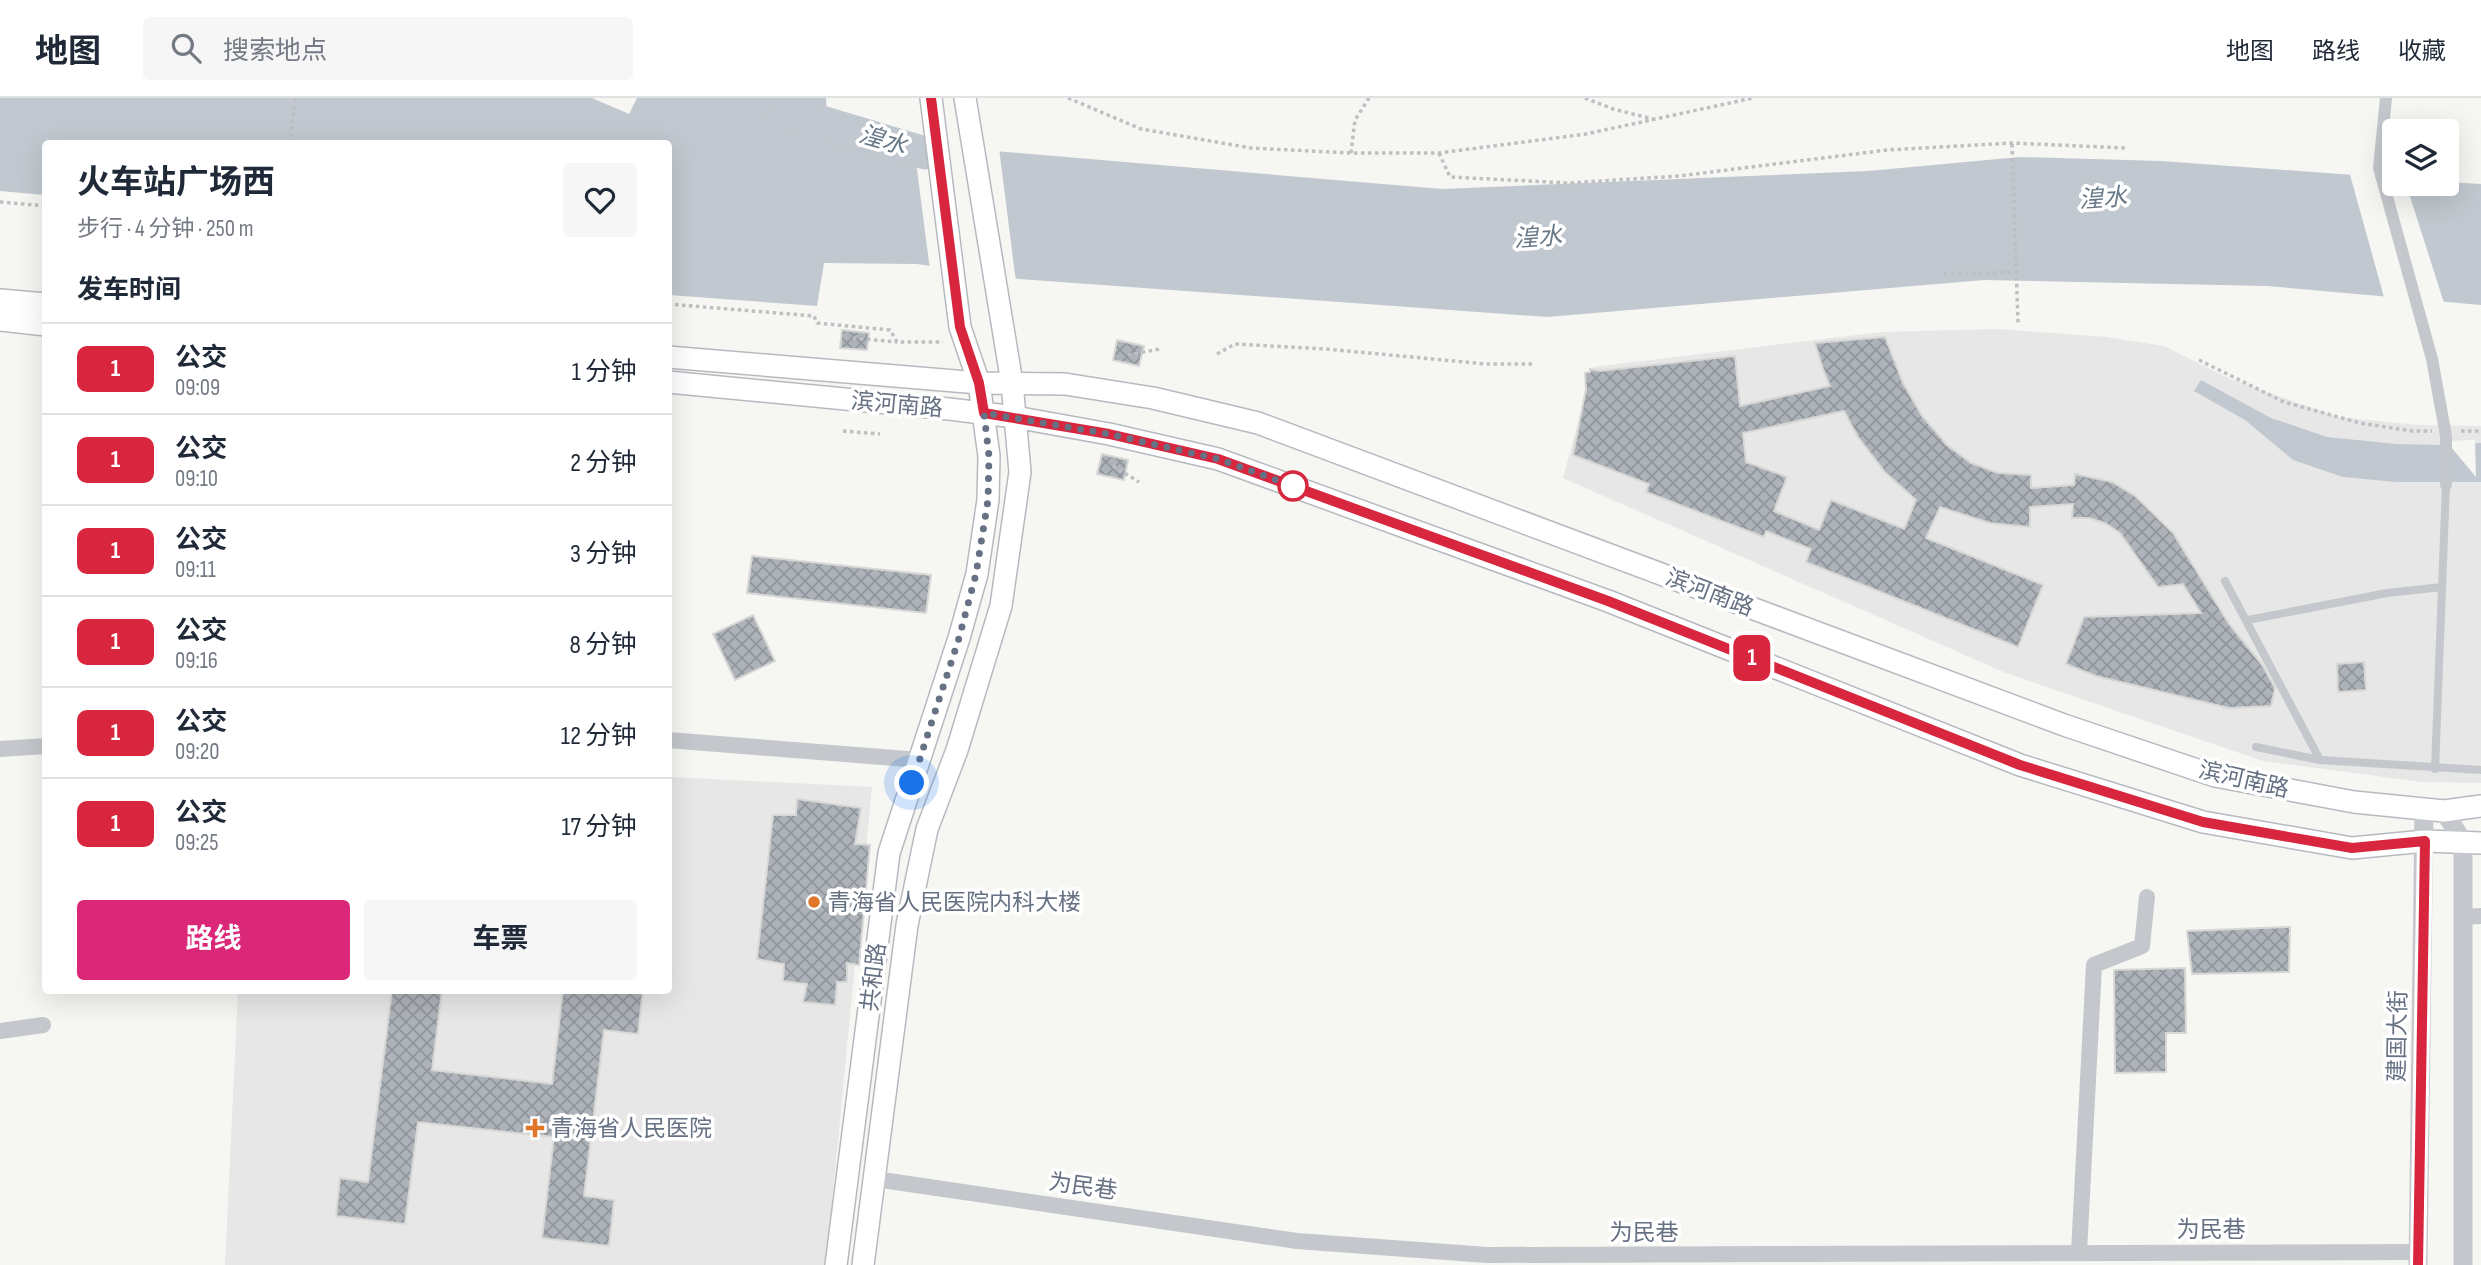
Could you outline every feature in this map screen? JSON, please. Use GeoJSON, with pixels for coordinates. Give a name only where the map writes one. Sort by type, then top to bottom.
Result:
{"type":"FeatureCollection","features":[{"type":"Feature","properties":{"kind":"main road","name":"共和路"},"geometry":{"type":"LineString","coordinates":[[836,1265],[889,853],[959,638],[976,574],[988,500],[989,456],[984,413],[979,383],[960,327],[932,98]]}},
{"type":"Feature","properties":{"kind":"main road","name":"共和路"},"geometry":{"type":"LineString","coordinates":[[863,1265],[907,925],[927,829],[957,750],[1001,606],[1020,472],[1012,383],[965,98]]}},
{"type":"Feature","properties":{"kind":"main road"},"geometry":{"type":"LineString","coordinates":[[0,300],[42,304]]}},
{"type":"Feature","properties":{"kind":"main road"},"geometry":{"type":"LineString","coordinates":[[0,320],[42,325]]}},
{"type":"Feature","properties":{"kind":"main road","name":"滨河南路"},"geometry":{"type":"LineString","coordinates":[[672,357],[979,383],[1065,384],[1153,398],[1258,423],[2051,720],[2215,776],[2354,802],[2434,809],[2481,806]]}},
{"type":"Feature","properties":{"kind":"main road","name":"滨河南路"},"geometry":{"type":"LineString","coordinates":[[672,382],[1015,417],[1109,434],[1218,459],[1608,601],[2020,765],[2203,822],[2352,848],[2425,841],[2472,842]]}},
{"type":"Feature","properties":{"kind":"street"},"geometry":{"type":"LineString","coordinates":[[2386,98],[2379,168],[2432,359],[2446,436],[2446,485]]}},
{"type":"Feature","properties":{"kind":"street"},"geometry":{"type":"LineString","coordinates":[[672,740],[920,760]]}},
{"type":"Feature","properties":{"kind":"street"},"geometry":{"type":"LineString","coordinates":[[0,750],[42,746]]}},
{"type":"Feature","properties":{"kind":"street"},"geometry":{"type":"LineString","coordinates":[[2434,809],[2472,842],[2463,1265]]}},
{"type":"Feature","properties":{"kind":"street","name":"建国大街"},"geometry":{"type":"LineString","coordinates":[[2418,1258],[2425,841],[2434,809]]}},
{"type":"Feature","properties":{"kind":"street"},"geometry":{"type":"LineString","coordinates":[[2080,1252],[2094,965],[2142,946],[2147,897]]}},
{"type":"Feature","properties":{"kind":"street"},"geometry":{"type":"LineString","coordinates":[[0,1031],[44,1025]]}},
{"type":"Feature","properties":{"kind":"street","name":"为民巷"},"geometry":{"type":"LineString","coordinates":[[875,1179],[1297,1241],[1486,1260],[1843,1260],[2080,1252],[2418,1258]]}},
{"type":"Feature","properties":{"kind":"lane"},"geometry":{"type":"LineString","coordinates":[[2435,769],[2446,485]]}},
{"type":"Feature","properties":{"kind":"lane"},"geometry":{"type":"LineString","coordinates":[[2225,581],[2320,760]]}},
{"type":"Feature","properties":{"kind":"lane"},"geometry":{"type":"LineString","coordinates":[[2248,620],[2387,593],[2442,587]]}},
{"type":"Feature","properties":{"kind":"lane"},"geometry":{"type":"LineString","coordinates":[[2256,747],[2320,760],[2481,771]]}},
{"type":"Feature","properties":{"kind":"path"},"geometry":{"type":"LineString","coordinates":[[290,140],[295,98]]}},
{"type":"Feature","properties":{"kind":"path"},"geometry":{"type":"LineString","coordinates":[[1068,98],[1141,129],[1251,148],[1351,153],[1439,153],[1586,134],[1753,98]]}},
{"type":"Feature","properties":{"kind":"path"},"geometry":{"type":"LineString","coordinates":[[1351,153],[1356,120],[1369,98]]}},
{"type":"Feature","properties":{"kind":"path"},"geometry":{"type":"LineString","coordinates":[[1585,98],[1655,120]]}},
{"type":"Feature","properties":{"kind":"path"},"geometry":{"type":"LineString","coordinates":[[1439,153],[1450,177],[1569,183],[1679,176],[1887,150],[2012,143],[2124,148]]}},
{"type":"Feature","properties":{"kind":"path"},"geometry":{"type":"LineString","coordinates":[[2012,143],[2018,323]]}},
{"type":"Feature","properties":{"kind":"path"},"geometry":{"type":"LineString","coordinates":[[0,202],[42,206]]}},
{"type":"Feature","properties":{"kind":"path"},"geometry":{"type":"LineString","coordinates":[[1944,274],[2016,272]]}},
{"type":"Feature","properties":{"kind":"path"},"geometry":{"type":"LineString","coordinates":[[672,304],[814,316],[817,323],[890,330],[897,342]]}},
{"type":"Feature","properties":{"kind":"path"},"geometry":{"type":"LineString","coordinates":[[853,338],[943,342]]}},
{"type":"Feature","properties":{"kind":"path"},"geometry":{"type":"LineString","coordinates":[[1217,354],[1235,344],[1326,349],[1486,364],[1535,364]]}},
{"type":"Feature","properties":{"kind":"path"},"geometry":{"type":"LineString","coordinates":[[1128,355],[1160,348]]}},
{"type":"Feature","properties":{"kind":"path"},"geometry":{"type":"LineString","coordinates":[[2199,360],[2284,402],[2360,423],[2412,431],[2440,431]]}},
{"type":"Feature","properties":{"kind":"path"},"geometry":{"type":"LineString","coordinates":[[843,431],[880,434]]}},
{"type":"Feature","properties":{"kind":"path"},"geometry":{"type":"LineString","coordinates":[[2453,431],[2481,431]]}},
{"type":"Feature","properties":{"kind":"path"},"geometry":{"type":"LineString","coordinates":[[1113,466],[1139,482]]}},
{"type":"Feature","properties":{"kind":"shaded area"},"geometry":{"type":"Polygon","coordinates":[[[1998,329],[2106,337],[2164,346],[2230,379],[2338,417],[2418,425],[2481,426],[2481,783],[2422,782],[2263,761],[2006,673],[1563,478],[1593,367],[1882,332],[1998,329]]]}},
{"type":"Feature","properties":{"kind":"shaded area","name":"青海省人民医院"},"geometry":{"type":"Polygon","coordinates":[[[672,777],[872,787],[826,1265],[225,1265],[238,994],[672,994],[672,777]]]}},
{"type":"Feature","properties":{"kind":"water"},"geometry":{"type":"Polygon","coordinates":[[[0,98],[592,98],[629,114],[637,98],[826,98],[828,134],[1442,189],[1868,171],[2020,157],[2161,161],[2382,177],[2382,196],[2459,196],[2459,183],[2481,184],[2481,305],[2267,286],[1984,280],[1547,317],[1019,279],[917,264],[824,263],[817,306],[672,295],[672,140],[42,140],[42,195],[0,191],[0,98]]]}},
{"type":"Feature","properties":{"kind":"water"},"geometry":{"type":"Polygon","coordinates":[[[2201,380],[2271,418],[2327,437],[2396,444],[2481,443],[2481,482],[2396,482],[2343,477],[2293,460],[2245,420],[2194,391],[2201,380]]]}},
{"type":"Feature","properties":{"kind":"pier"},"geometry":{"type":"Polygon","coordinates":[[[913,139],[999,148],[1016,282],[930,270],[913,139]]]}},
{"type":"Feature","properties":{"kind":"pier"},"geometry":{"type":"Polygon","coordinates":[[[2349,171],[2382,173],[2382,196],[2410,196],[2445,306],[2385,301],[2349,171]]]}},
{"type":"Feature","properties":{"kind":"pier"},"geometry":{"type":"Polygon","coordinates":[[[2475,440],[2476,477],[2446,441],[2475,440]]]}},
{"type":"Feature","properties":{"kind":"building"},"geometry":{"type":"Polygon","coordinates":[[[842,330],[869,333],[867,350],[840,348],[842,330]]]}},
{"type":"Feature","properties":{"kind":"building"},"geometry":{"type":"Polygon","coordinates":[[[1885,337],[1903,383],[1922,416],[1947,445],[1971,463],[1998,473],[2031,475],[2031,488],[2074,485],[2075,474],[2112,482],[2135,496],[2173,533],[2229,624],[2263,666],[2275,688],[2271,706],[2229,708],[2096,676],[2066,664],[2084,617],[2201,613],[2183,584],[2158,587],[2120,533],[2105,523],[2089,518],[2072,518],[2073,504],[2030,507],[2030,527],[1990,523],[1940,507],[1926,538],[2043,585],[2018,647],[1806,562],[1811,549],[1766,531],[1764,537],[1646,492],[1649,484],[1573,455],[1586,389],[1585,373],[1590,372],[1590,369],[1600,371],[1735,356],[1740,406],[1830,386],[1815,343],[1885,337]],[[1844,411],[1743,433],[1746,462],[1787,477],[1774,511],[1819,530],[1831,500],[1904,529],[1916,500],[1885,472],[1858,437],[1844,411]]]}},
{"type":"Feature","properties":{"kind":"building"},"geometry":{"type":"Polygon","coordinates":[[[1117,340],[1144,346],[1139,366],[1113,360],[1117,340]]]}},
{"type":"Feature","properties":{"kind":"building"},"geometry":{"type":"Polygon","coordinates":[[[1102,454],[1128,460],[1124,480],[1097,474],[1102,454]]]}},
{"type":"Feature","properties":{"kind":"building"},"geometry":{"type":"Polygon","coordinates":[[[752,556],[931,575],[926,613],[747,593],[752,556]]]}},
{"type":"Feature","properties":{"kind":"building"},"geometry":{"type":"Polygon","coordinates":[[[753,615],[775,661],[735,680],[713,634],[753,615]]]}},
{"type":"Feature","properties":{"kind":"building"},"geometry":{"type":"Polygon","coordinates":[[[2364,662],[2366,690],[2338,692],[2337,664],[2364,662]]]}},
{"type":"Feature","properties":{"kind":"building","name":"青海省人民医院内科大楼"},"geometry":{"type":"Polygon","coordinates":[[[797,799],[861,808],[855,844],[870,845],[859,965],[847,963],[847,982],[837,982],[835,1005],[803,1002],[807,984],[783,981],[784,964],[757,959],[773,815],[796,815],[797,799]]]}},
{"type":"Feature","properties":{"kind":"building"},"geometry":{"type":"Polygon","coordinates":[[[2290,927],[2289,972],[2192,974],[2187,931],[2290,927]]]}},
{"type":"Feature","properties":{"kind":"building"},"geometry":{"type":"Polygon","coordinates":[[[2185,968],[2186,1033],[2166,1033],[2166,1072],[2115,1073],[2114,970],[2185,968]]]}},
{"type":"Feature","properties":{"kind":"building"},"geometry":{"type":"Polygon","coordinates":[[[392,994],[442,994],[432,1070],[552,1084],[563,994],[643,994],[638,1034],[604,1030],[584,1196],[614,1200],[609,1246],[542,1238],[554,1137],[418,1122],[405,1224],[336,1216],[340,1178],[368,1182],[392,994]]]}},
{"type":"Feature","properties":{"kind":"waterway","name":"湟水"},"geometry":{"type":"LineString","coordinates":[[784,116],[815,120],[925,153]]}},
{"type":"Feature","properties":{"kind":"bus line","name":"1"},"geometry":{"type":"LineString","coordinates":[[931,98],[960,327],[979,383],[984,413],[1109,434],[1218,459],[1608,601],[2020,765],[2203,822],[2352,848],[2425,841],[2418,1265]]}},
{"type":"Feature","properties":{"kind":"place","name":"青海省人民医院内科大楼"},"geometry":{"type":"Point","coordinates":[814,902]}},
{"type":"Feature","properties":{"kind":"place","name":"青海省人民医院"},"geometry":{"type":"Point","coordinates":[535,1128]}},
{"type":"Feature","properties":{"kind":"route"},"geometry":{"type":"LineString","coordinates":[[912,783],[959,638],[976,574],[988,500],[989,456],[984,413],[1109,434],[1218,459],[1296,487],[1293,486]]}}]}
